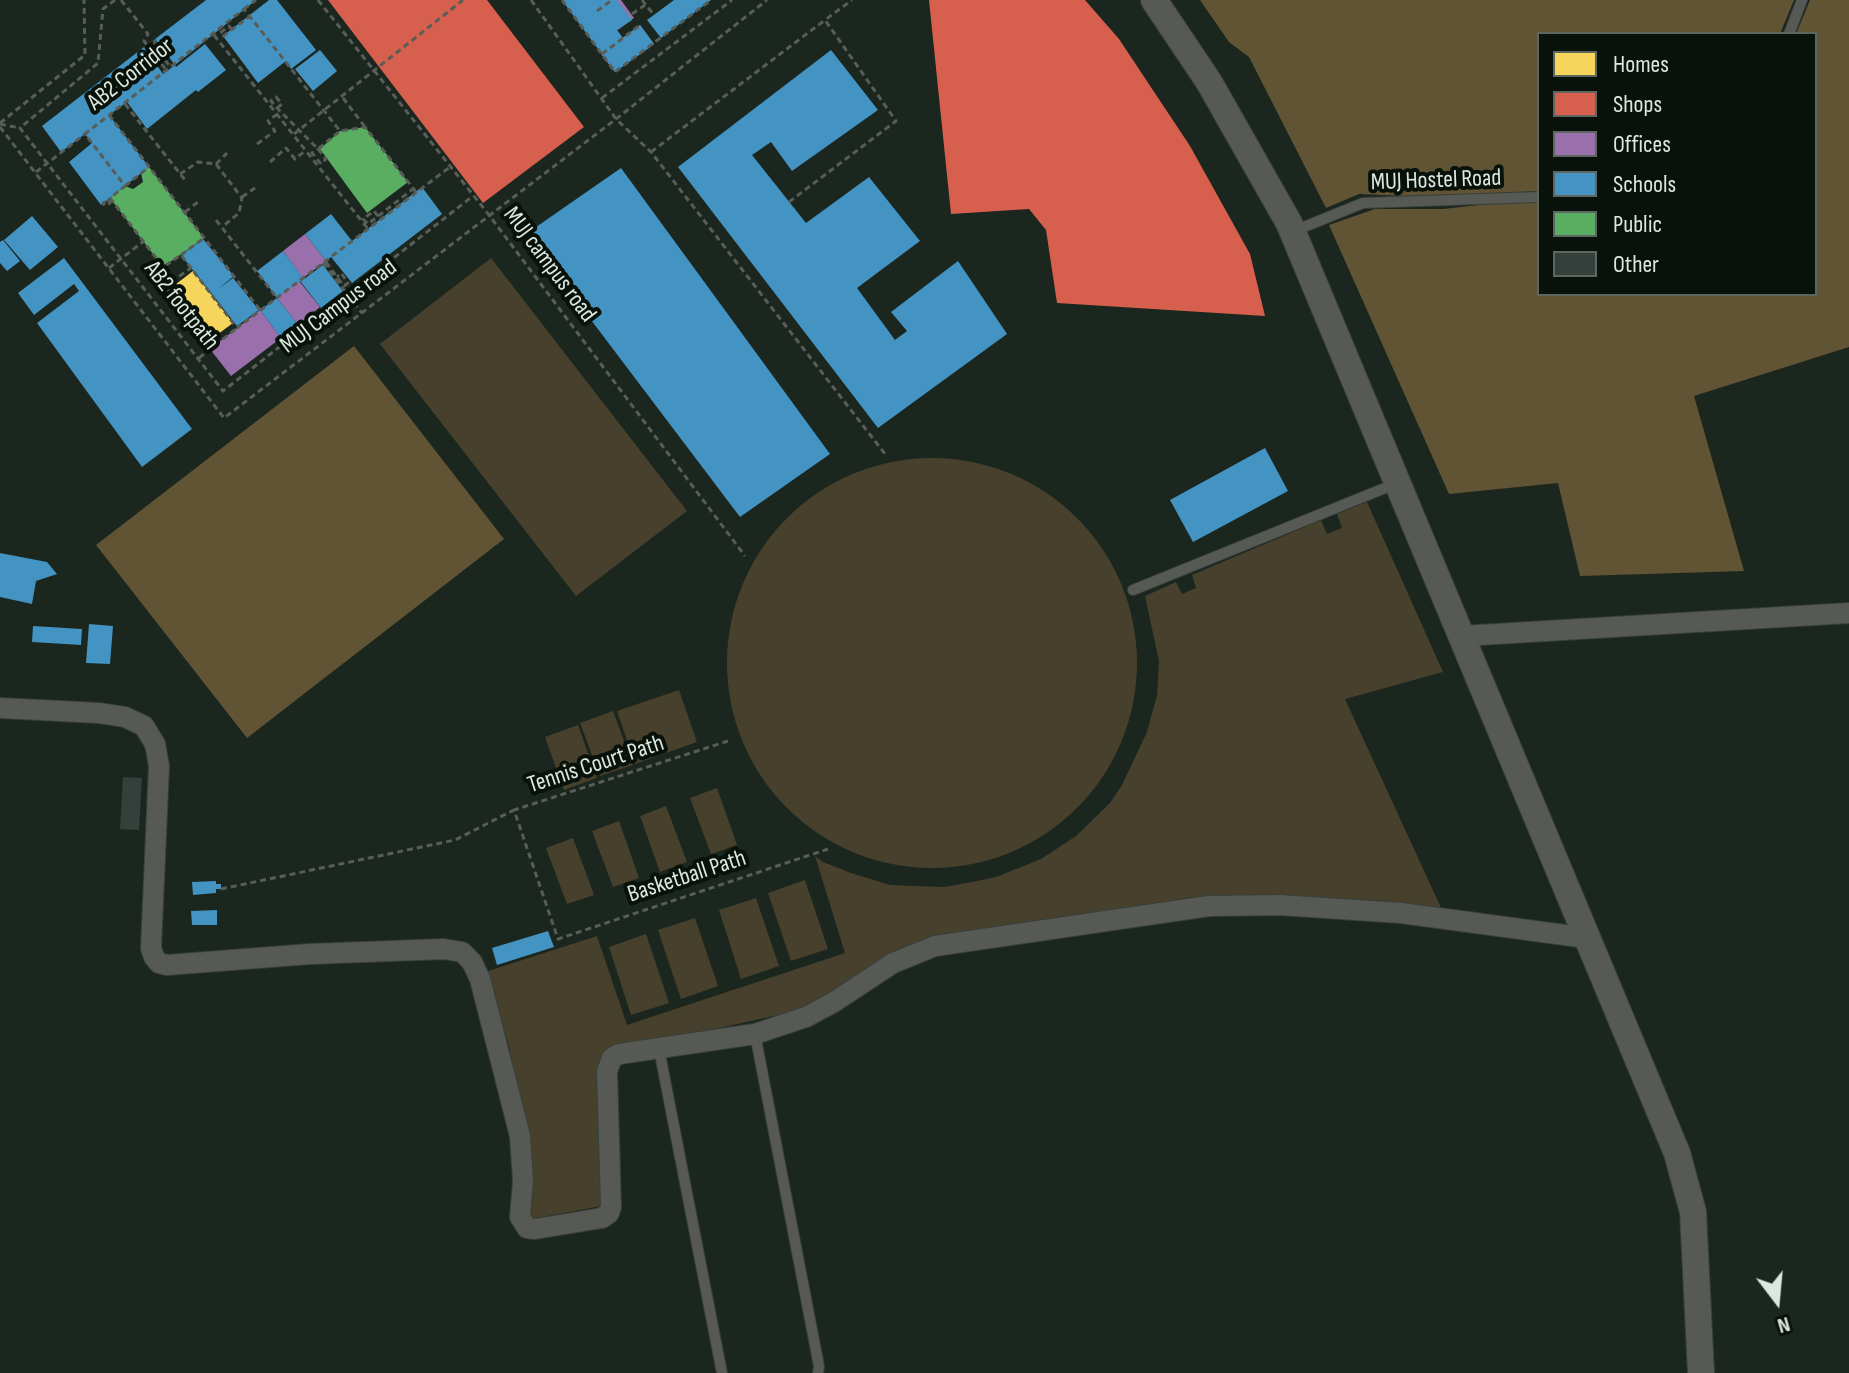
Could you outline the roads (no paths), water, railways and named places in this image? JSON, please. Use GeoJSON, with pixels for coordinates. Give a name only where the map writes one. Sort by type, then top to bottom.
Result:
{"type":"FeatureCollection","features":[{"type":"Feature","properties":{"kind":"street"},"geometry":{"type":"LineString","coordinates":[[1154,0],[1209,82],[1254,158],[1292,232],[1677,1153],[1693,1212],[1701,1373]]}},
{"type":"Feature","properties":{"kind":"street"},"geometry":{"type":"LineString","coordinates":[[1462,636],[1849,613]]}},
{"type":"Feature","properties":{"kind":"street"},"geometry":{"type":"LineString","coordinates":[[0,708],[99,713],[125,717],[144,726],[155,744],[159,766],[151,948],[159,963],[444,949],[462,952],[472,962],[480,979],[520,1136],[523,1181],[520,1217],[527,1228],[602,1218],[609,1213],[608,1064],[612,1058],[619,1054],[755,1034],[806,1017],[893,963],[935,946],[1209,906],[1280,905],[1401,913],[1587,938]]}},
{"type":"Feature","properties":{"kind":"lane"},"geometry":{"type":"LineString","coordinates":[[1790,32],[1802,0]]}},
{"type":"Feature","properties":{"kind":"lane","name":"MUJ Hostel Road"},"geometry":{"type":"LineString","coordinates":[[1292,232],[1363,203],[1537,197]]}},
{"type":"Feature","properties":{"kind":"lane"},"geometry":{"type":"LineString","coordinates":[[1133,590],[1397,483]]}},
{"type":"Feature","properties":{"kind":"lane"},"geometry":{"type":"LineString","coordinates":[[755,1034],[818,1373]]}},
{"type":"Feature","properties":{"kind":"lane"},"geometry":{"type":"LineString","coordinates":[[659,1049],[722,1373]]}}]}
